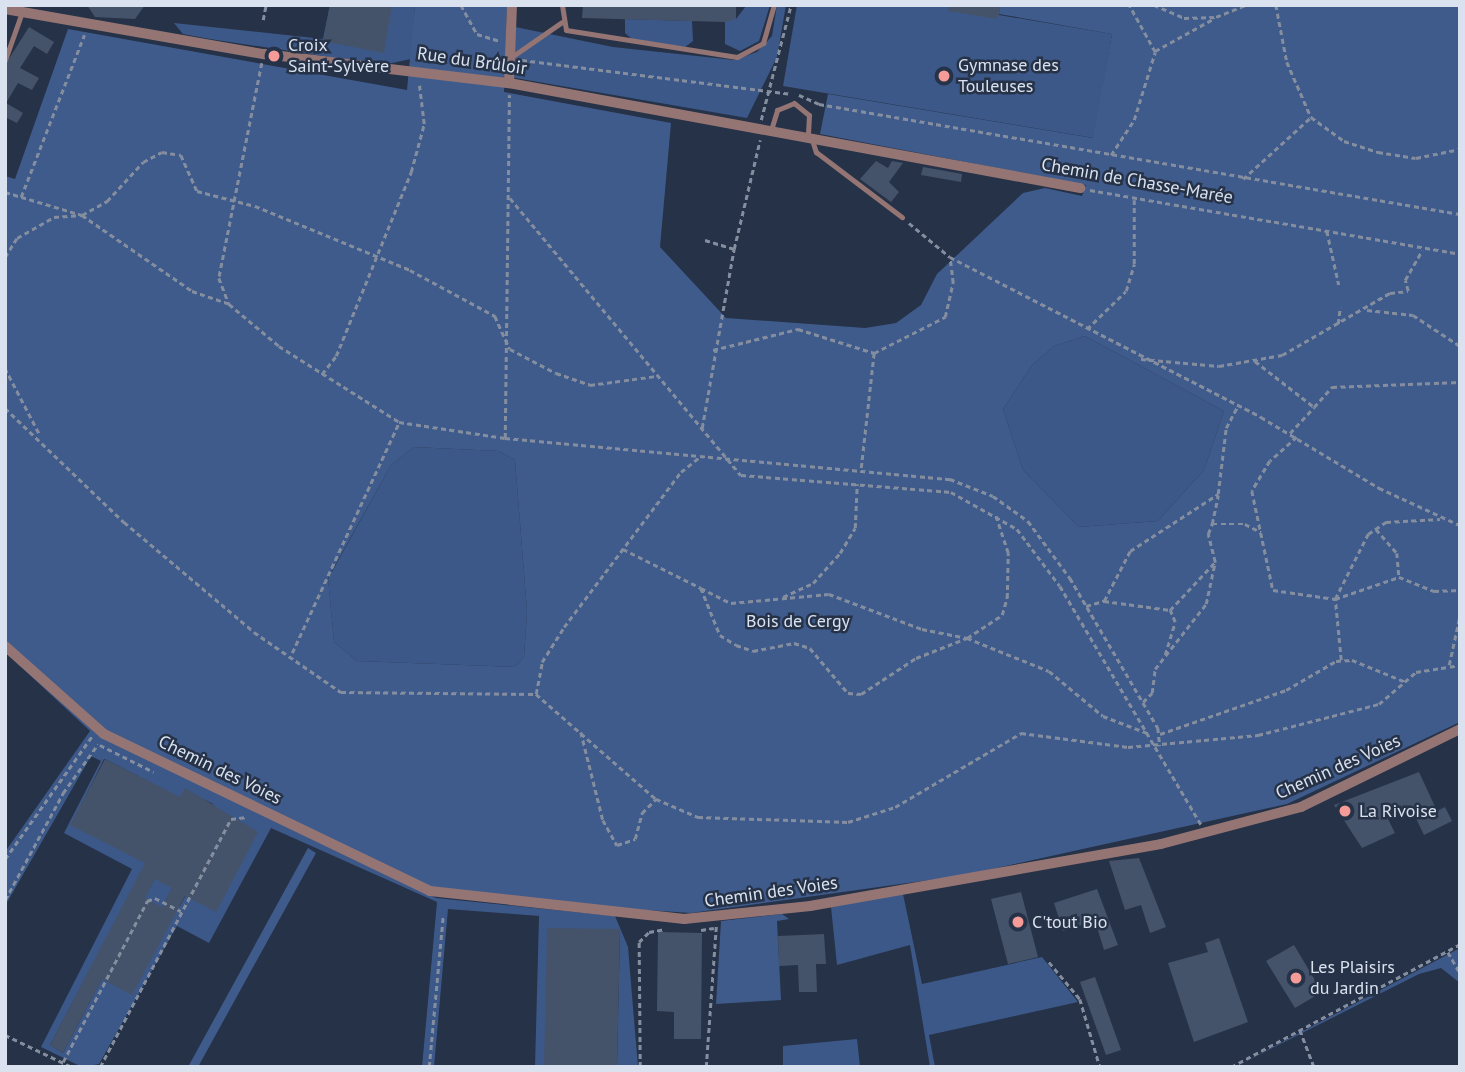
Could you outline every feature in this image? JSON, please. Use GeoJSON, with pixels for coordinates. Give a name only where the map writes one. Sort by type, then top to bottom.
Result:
{"type":"FeatureCollection","features":[{"type":"Feature","properties":{"kind":"street"},"geometry":{"type":"LineString","coordinates":[[509,83],[512,5]]}},
{"type":"Feature","properties":{"kind":"street","name":"Rue du Brûloir"},"geometry":{"type":"LineString","coordinates":[[5,9],[264,54],[509,83],[810,137]]}},
{"type":"Feature","properties":{"kind":"street","name":"Chemin de Chasse-Marée"},"geometry":{"type":"LineString","coordinates":[[810,137],[1080,188]]}},
{"type":"Feature","properties":{"kind":"street","name":"Chemin des Voies"},"geometry":{"type":"LineString","coordinates":[[5,646],[96,729],[430,891],[717,923],[1144,847],[1301,807],[1460,729]]}},
{"type":"Feature","properties":{"kind":"lane"},"geometry":{"type":"LineString","coordinates":[[562,5],[562,22],[566,30],[602,38],[737,57],[762,43],[774,5]]}},
{"type":"Feature","properties":{"kind":"lane"},"geometry":{"type":"LineString","coordinates":[[5,60],[22,12]]}},
{"type":"Feature","properties":{"kind":"lane"},"geometry":{"type":"LineString","coordinates":[[510,58],[562,22]]}},
{"type":"Feature","properties":{"kind":"lane"},"geometry":{"type":"LineString","coordinates":[[766,130],[777,110],[794,103],[809,115],[810,137],[816,152],[902,217]]}},
{"type":"Feature","properties":{"kind":"path"},"geometry":{"type":"LineString","coordinates":[[263,20],[266,5]]}},
{"type":"Feature","properties":{"kind":"path"},"geometry":{"type":"LineString","coordinates":[[461,5],[477,34],[510,44]]}},
{"type":"Feature","properties":{"kind":"path"},"geometry":{"type":"LineString","coordinates":[[702,428],[713,350],[734,248],[766,130],[769,95],[791,5]]}},
{"type":"Feature","properties":{"kind":"path"},"geometry":{"type":"LineString","coordinates":[[1129,5],[1155,52]]}},
{"type":"Feature","properties":{"kind":"path"},"geometry":{"type":"LineString","coordinates":[[1154,5],[1184,18],[1216,17]]}},
{"type":"Feature","properties":{"kind":"path"},"geometry":{"type":"LineString","coordinates":[[1111,155],[1134,120],[1155,52],[1216,17],[1245,5]]}},
{"type":"Feature","properties":{"kind":"path"},"geometry":{"type":"LineString","coordinates":[[1276,5],[1287,62],[1311,117],[1344,141],[1378,152],[1416,158],[1460,149]]}},
{"type":"Feature","properties":{"kind":"path"},"geometry":{"type":"LineString","coordinates":[[21,197],[88,25]]}},
{"type":"Feature","properties":{"kind":"path"},"geometry":{"type":"LineString","coordinates":[[229,304],[219,278],[231,203],[264,54]]}},
{"type":"Feature","properties":{"kind":"path"},"geometry":{"type":"LineString","coordinates":[[510,58],[769,95],[797,94],[819,104],[1243,179],[1460,214]]}},
{"type":"Feature","properties":{"kind":"path"},"geometry":{"type":"LineString","coordinates":[[322,374],[376,257],[424,124],[419,71]]}},
{"type":"Feature","properties":{"kind":"path"},"geometry":{"type":"LineString","coordinates":[[505,438],[510,349],[509,83]]}},
{"type":"Feature","properties":{"kind":"path"},"geometry":{"type":"LineString","coordinates":[[1243,179],[1311,117]]}},
{"type":"Feature","properties":{"kind":"path"},"geometry":{"type":"LineString","coordinates":[[5,257],[17,238],[54,217],[82,215],[107,201],[143,162],[162,152],[181,155],[197,191],[231,203],[255,206],[376,257],[495,316],[510,349],[590,385],[657,376]]}},
{"type":"Feature","properties":{"kind":"path","name":"Chemin de Chasse-Marée"},"geometry":{"type":"LineString","coordinates":[[1080,188],[1134,200],[1460,254]]}},
{"type":"Feature","properties":{"kind":"path"},"geometry":{"type":"LineString","coordinates":[[5,192],[82,215],[191,291],[229,304],[322,374],[399,422],[505,438],[950,478],[993,496],[1028,521],[1086,606],[1143,702],[1159,735],[1160,746]]}},
{"type":"Feature","properties":{"kind":"path"},"geometry":{"type":"LineString","coordinates":[[510,198],[741,475],[951,492],[995,513],[1017,528],[1060,586],[1160,746],[1204,830]]}},
{"type":"Feature","properties":{"kind":"path"},"geometry":{"type":"LineString","coordinates":[[1086,330],[1126,291],[1134,264],[1134,200]]}},
{"type":"Feature","properties":{"kind":"path"},"geometry":{"type":"LineString","coordinates":[[902,217],[950,257],[1137,358],[1290,433],[1443,519],[1460,525]]}},
{"type":"Feature","properties":{"kind":"path"},"geometry":{"type":"LineString","coordinates":[[1327,231],[1339,285]]}},
{"type":"Feature","properties":{"kind":"path"},"geometry":{"type":"LineString","coordinates":[[705,240],[734,248]]}},
{"type":"Feature","properties":{"kind":"path"},"geometry":{"type":"LineString","coordinates":[[1137,358],[1219,366],[1282,355],[1367,310],[1390,293],[1408,292],[1405,280],[1423,248]]}},
{"type":"Feature","properties":{"kind":"path"},"geometry":{"type":"LineString","coordinates":[[713,350],[798,329],[874,353],[946,317],[953,283],[950,257]]}},
{"type":"Feature","properties":{"kind":"path"},"geometry":{"type":"LineString","coordinates":[[1338,324],[1340,307]]}},
{"type":"Feature","properties":{"kind":"path"},"geometry":{"type":"LineString","coordinates":[[1367,310],[1413,315],[1460,346]]}},
{"type":"Feature","properties":{"kind":"path"},"geometry":{"type":"LineString","coordinates":[[861,468],[874,353]]}},
{"type":"Feature","properties":{"kind":"path"},"geometry":{"type":"LineString","coordinates":[[1254,360],[1314,407]]}},
{"type":"Feature","properties":{"kind":"path"},"geometry":{"type":"LineString","coordinates":[[5,368],[42,438]]}},
{"type":"Feature","properties":{"kind":"path"},"geometry":{"type":"LineString","coordinates":[[1290,433],[1332,387],[1385,390],[1460,382]]}},
{"type":"Feature","properties":{"kind":"path"},"geometry":{"type":"LineString","coordinates":[[1165,657],[1206,604],[1214,562],[1208,534],[1218,494],[1226,428],[1237,407]]}},
{"type":"Feature","properties":{"kind":"path"},"geometry":{"type":"LineString","coordinates":[[5,408],[42,438],[124,522],[254,632],[292,653],[341,692],[536,694],[656,799],[698,817],[729,821],[848,822],[895,807],[1021,733],[1160,746],[1296,727],[1379,704],[1416,672],[1460,665]]}},
{"type":"Feature","properties":{"kind":"path"},"geometry":{"type":"LineString","coordinates":[[292,653],[399,422]]}},
{"type":"Feature","properties":{"kind":"path"},"geometry":{"type":"LineString","coordinates":[[1297,437],[1270,461],[1252,491],[1273,590],[1335,598],[1399,577],[1434,592],[1460,590]]}},
{"type":"Feature","properties":{"kind":"path"},"geometry":{"type":"LineString","coordinates":[[536,694],[542,662],[681,471],[703,455]]}},
{"type":"Feature","properties":{"kind":"path"},"geometry":{"type":"LineString","coordinates":[[778,599],[813,583],[840,553],[855,528],[858,484]]}},
{"type":"Feature","properties":{"kind":"path"},"geometry":{"type":"LineString","coordinates":[[1104,601],[1130,551],[1218,494]]}},
{"type":"Feature","properties":{"kind":"path"},"geometry":{"type":"LineString","coordinates":[[701,588],[720,635],[753,651],[794,643],[810,648],[848,693],[861,694],[916,658],[967,638],[1002,615],[1007,598],[1008,553],[995,513]]}},
{"type":"Feature","properties":{"kind":"path"},"geometry":{"type":"LineString","coordinates":[[1342,661],[1335,598],[1376,529],[1386,522],[1443,519]]}},
{"type":"Feature","properties":{"kind":"path"},"geometry":{"type":"LineString","coordinates":[[1212,524],[1245,524],[1261,532]]}},
{"type":"Feature","properties":{"kind":"path"},"geometry":{"type":"LineString","coordinates":[[1376,529],[1396,553],[1399,577]]}},
{"type":"Feature","properties":{"kind":"path"},"geometry":{"type":"LineString","coordinates":[[623,549],[731,603],[829,594],[922,629],[967,638],[1049,671],[1103,716],[1153,735],[1286,690],[1342,661],[1406,682]]}},
{"type":"Feature","properties":{"kind":"path"},"geometry":{"type":"LineString","coordinates":[[1170,610],[1214,562]]}},
{"type":"Feature","properties":{"kind":"path"},"geometry":{"type":"LineString","coordinates":[[1086,606],[1104,601],[1170,610]]}},
{"type":"Feature","properties":{"kind":"path"},"geometry":{"type":"LineString","coordinates":[[1143,702],[1165,657],[1175,622],[1170,610]]}},
{"type":"Feature","properties":{"kind":"path"},"geometry":{"type":"LineString","coordinates":[[1449,665],[1460,615]]}},
{"type":"Feature","properties":{"kind":"path"},"geometry":{"type":"LineString","coordinates":[[5,859],[96,729]]}},
{"type":"Feature","properties":{"kind":"path"},"geometry":{"type":"LineString","coordinates":[[581,732],[603,820],[617,845],[635,839],[642,813],[656,799]]}},
{"type":"Feature","properties":{"kind":"path"},"geometry":{"type":"LineString","coordinates":[[5,900],[64,793],[99,744]]}},
{"type":"Feature","properties":{"kind":"path"},"geometry":{"type":"LineString","coordinates":[[100,1067],[231,819],[257,818]]}},
{"type":"Feature","properties":{"kind":"path"},"geometry":{"type":"LineString","coordinates":[[62,1062],[147,901],[155,898],[181,911]]}},
{"type":"Feature","properties":{"kind":"path"},"geometry":{"type":"LineString","coordinates":[[429,1067],[443,917]]}},
{"type":"Feature","properties":{"kind":"path"},"geometry":{"type":"LineString","coordinates":[[691,929],[717,923],[706,1067]]}},
{"type":"Feature","properties":{"kind":"path"},"geometry":{"type":"LineString","coordinates":[[640,1067],[639,942],[649,932],[672,930]]}},
{"type":"Feature","properties":{"kind":"path"},"geometry":{"type":"LineString","coordinates":[[1231,1067],[1460,944]]}},
{"type":"Feature","properties":{"kind":"path"},"geometry":{"type":"LineString","coordinates":[[1448,951],[1460,973]]}},
{"type":"Feature","properties":{"kind":"path"},"geometry":{"type":"LineString","coordinates":[[1049,962],[1080,999],[1100,1067]]}},
{"type":"Feature","properties":{"kind":"path"},"geometry":{"type":"LineString","coordinates":[[1300,1030],[1314,1067]]}},
{"type":"Feature","properties":{"kind":"path"},"geometry":{"type":"LineString","coordinates":[[5,1035],[72,1067]]}},
{"type":"Feature","properties":{"kind":"shaded area"},"geometry":{"type":"Polygon","coordinates":[[[330,5],[415,5],[411,59],[383,65],[210,39],[183,34],[174,23],[323,39],[330,5]]]}},
{"type":"Feature","properties":{"kind":"shaded area"},"geometry":{"type":"Polygon","coordinates":[[[770,5],[759,41],[740,51],[725,44],[725,19],[736,19],[746,6],[770,5]]]}},
{"type":"Feature","properties":{"kind":"shaded area"},"geometry":{"type":"Polygon","coordinates":[[[777,5],[786,5],[777,57],[747,118],[504,76],[506,25],[613,47],[734,60],[757,52],[772,36],[777,5]]]}},
{"type":"Feature","properties":{"kind":"shaded area","name":"Gymnase des Touleuses"},"geometry":{"type":"Polygon","coordinates":[[[797,5],[1000,5],[999,15],[1112,34],[1094,138],[783,86],[797,5]]]}},
{"type":"Feature","properties":{"kind":"shaded area"},"geometry":{"type":"Polygon","coordinates":[[[625,6],[626,19],[692,21],[693,41],[685,47],[633,40],[625,33],[625,6]]]}},
{"type":"Feature","properties":{"kind":"shaded area"},"geometry":{"type":"Polygon","coordinates":[[[1085,336],[1224,411],[1204,470],[1158,521],[1079,527],[1023,470],[1003,409],[1032,365],[1054,346],[1085,336]]]}},
{"type":"Feature","properties":{"kind":"shaded area"},"geometry":{"type":"Polygon","coordinates":[[[414,447],[499,451],[515,460],[527,611],[524,657],[515,667],[357,661],[334,642],[328,579],[391,465],[414,447]]]}},
{"type":"Feature","properties":{"kind":"shaded area"},"geometry":{"type":"Polygon","coordinates":[[[5,652],[97,732],[436,898],[615,916],[628,947],[638,1067],[617,1067],[620,930],[544,1067],[535,1067],[539,916],[448,909],[434,1067],[422,1067],[437,902],[271,828],[209,943],[177,926],[99,1064],[82,1067],[41,1047],[132,869],[64,833],[101,761],[91,756],[5,906],[5,852],[90,731],[5,652]],[[104,759],[71,825],[171,793],[104,759]],[[185,789],[50,1045],[63,1053],[198,796],[185,789]],[[203,799],[160,881],[170,886],[213,804],[203,799]],[[214,807],[166,900],[180,906],[229,815],[214,807]]]}},
{"type":"Feature","properties":{"kind":"shaded area"},"geometry":{"type":"Polygon","coordinates":[[[903,894],[922,984],[1042,957],[1078,1002],[929,1035],[935,1067],[930,1067],[910,945],[837,965],[831,907],[903,894]]]}},
{"type":"Feature","properties":{"kind":"shaded area"},"geometry":{"type":"Polygon","coordinates":[[[1460,948],[1460,983],[1441,968],[1419,974],[1235,1067],[1460,948]]]}},
{"type":"Feature","properties":{"kind":"shaded area"},"geometry":{"type":"Polygon","coordinates":[[[857,1039],[860,1067],[783,1067],[783,1046],[857,1039]]]}},
{"type":"Feature","properties":{"kind":"green space","name":"Bois de Cergy"},"geometry":{"type":"Polygon","coordinates":[[[415,5],[507,5],[504,92],[671,123],[660,247],[726,318],[865,328],[896,323],[921,305],[937,274],[1023,193],[1045,188],[1082,196],[1086,185],[820,134],[828,94],[1093,138],[1112,34],[999,14],[1000,5],[1460,5],[1460,722],[1287,804],[965,875],[691,913],[453,897],[96,730],[5,651],[5,176],[15,179],[68,29],[407,90],[415,5]],[[1085,336],[1054,346],[1032,365],[1003,409],[1023,470],[1079,527],[1158,521],[1204,470],[1224,411],[1085,336]],[[414,447],[391,465],[328,578],[334,642],[357,661],[515,667],[524,657],[527,611],[515,460],[499,451],[414,447]]]}},
{"type":"Feature","properties":{"kind":"green space"},"geometry":{"type":"Polygon","coordinates":[[[308,848],[316,853],[198,1067],[188,1067],[308,848]]]}},
{"type":"Feature","properties":{"kind":"green space"},"geometry":{"type":"Polygon","coordinates":[[[782,914],[789,919],[777,921],[781,1000],[716,1004],[721,921],[782,914]]]}},
{"type":"Feature","properties":{"kind":"building"},"geometry":{"type":"Polygon","coordinates":[[[87,5],[145,5],[135,19],[95,17],[87,5]]]}},
{"type":"Feature","properties":{"kind":"building"},"geometry":{"type":"Polygon","coordinates":[[[330,5],[392,5],[384,53],[323,41],[330,5]]]}},
{"type":"Feature","properties":{"kind":"building"},"geometry":{"type":"Polygon","coordinates":[[[583,5],[736,5],[736,19],[725,22],[582,18],[583,5]]]}},
{"type":"Feature","properties":{"kind":"building"},"geometry":{"type":"Polygon","coordinates":[[[949,5],[1000,5],[998,19],[948,11],[949,5]]]}},
{"type":"Feature","properties":{"kind":"building"},"geometry":{"type":"Polygon","coordinates":[[[29,27],[54,42],[47,54],[34,46],[20,68],[39,78],[32,90],[18,83],[6,103],[23,113],[17,123],[5,117],[5,65],[29,27]]]}},
{"type":"Feature","properties":{"kind":"building"},"geometry":{"type":"Polygon","coordinates":[[[876,161],[888,168],[892,161],[903,163],[889,182],[899,192],[891,202],[860,179],[876,161]]]}},
{"type":"Feature","properties":{"kind":"building"},"geometry":{"type":"Polygon","coordinates":[[[923,167],[962,174],[961,182],[921,175],[923,167]]]}},
{"type":"Feature","properties":{"kind":"building"},"geometry":{"type":"Polygon","coordinates":[[[105,759],[180,797],[185,788],[258,832],[216,912],[185,896],[132,995],[102,979],[63,1053],[50,1045],[145,863],[70,825],[105,759]],[[155,879],[145,898],[162,907],[172,888],[155,879]]]}},
{"type":"Feature","properties":{"kind":"building"},"geometry":{"type":"Polygon","coordinates":[[[1419,772],[1437,811],[1445,807],[1452,821],[1424,835],[1411,808],[1388,819],[1395,833],[1362,848],[1334,805],[1419,772]]]}},
{"type":"Feature","properties":{"kind":"building"},"geometry":{"type":"Polygon","coordinates":[[[1139,858],[1166,927],[1150,933],[1141,905],[1125,910],[1109,861],[1139,858]]]}},
{"type":"Feature","properties":{"kind":"building"},"geometry":{"type":"Polygon","coordinates":[[[1097,889],[1118,945],[1104,950],[1095,921],[1063,931],[1054,903],[1097,889]]]}},
{"type":"Feature","properties":{"kind":"building"},"geometry":{"type":"Polygon","coordinates":[[[1021,892],[1038,957],[1008,964],[991,899],[1021,892]]]}},
{"type":"Feature","properties":{"kind":"building"},"geometry":{"type":"Polygon","coordinates":[[[547,928],[620,929],[617,1067],[544,1067],[547,928]]]}},
{"type":"Feature","properties":{"kind":"building"},"geometry":{"type":"Polygon","coordinates":[[[658,932],[702,933],[701,1039],[674,1039],[674,1012],[657,1011],[658,932]]]}},
{"type":"Feature","properties":{"kind":"building"},"geometry":{"type":"Polygon","coordinates":[[[824,934],[826,964],[816,964],[817,992],[799,992],[798,965],[779,966],[778,936],[824,934]]]}},
{"type":"Feature","properties":{"kind":"building"},"geometry":{"type":"Polygon","coordinates":[[[1219,938],[1248,1022],[1194,1042],[1168,963],[1208,952],[1205,943],[1219,938]]]}},
{"type":"Feature","properties":{"kind":"building"},"geometry":{"type":"Polygon","coordinates":[[[1294,945],[1322,992],[1295,1008],[1266,961],[1294,945]]]}},
{"type":"Feature","properties":{"kind":"building"},"geometry":{"type":"Polygon","coordinates":[[[1095,977],[1121,1050],[1106,1055],[1080,982],[1095,977]]]}},
{"type":"Feature","properties":{"kind":"place","name":"Croix Saint-Sylvère"},"geometry":{"type":"Point","coordinates":[274,56]}},
{"type":"Feature","properties":{"kind":"place","name":"Gymnase des Touleuses"},"geometry":{"type":"Point","coordinates":[944,76]}},
{"type":"Feature","properties":{"kind":"place","name":"La Rivoise"},"geometry":{"type":"Point","coordinates":[1345,811]}},
{"type":"Feature","properties":{"kind":"place","name":"C'tout Bio"},"geometry":{"type":"Point","coordinates":[1018,922]}},
{"type":"Feature","properties":{"kind":"place","name":"Les Plaisirs du Jardin"},"geometry":{"type":"Point","coordinates":[1296,978]}}]}
